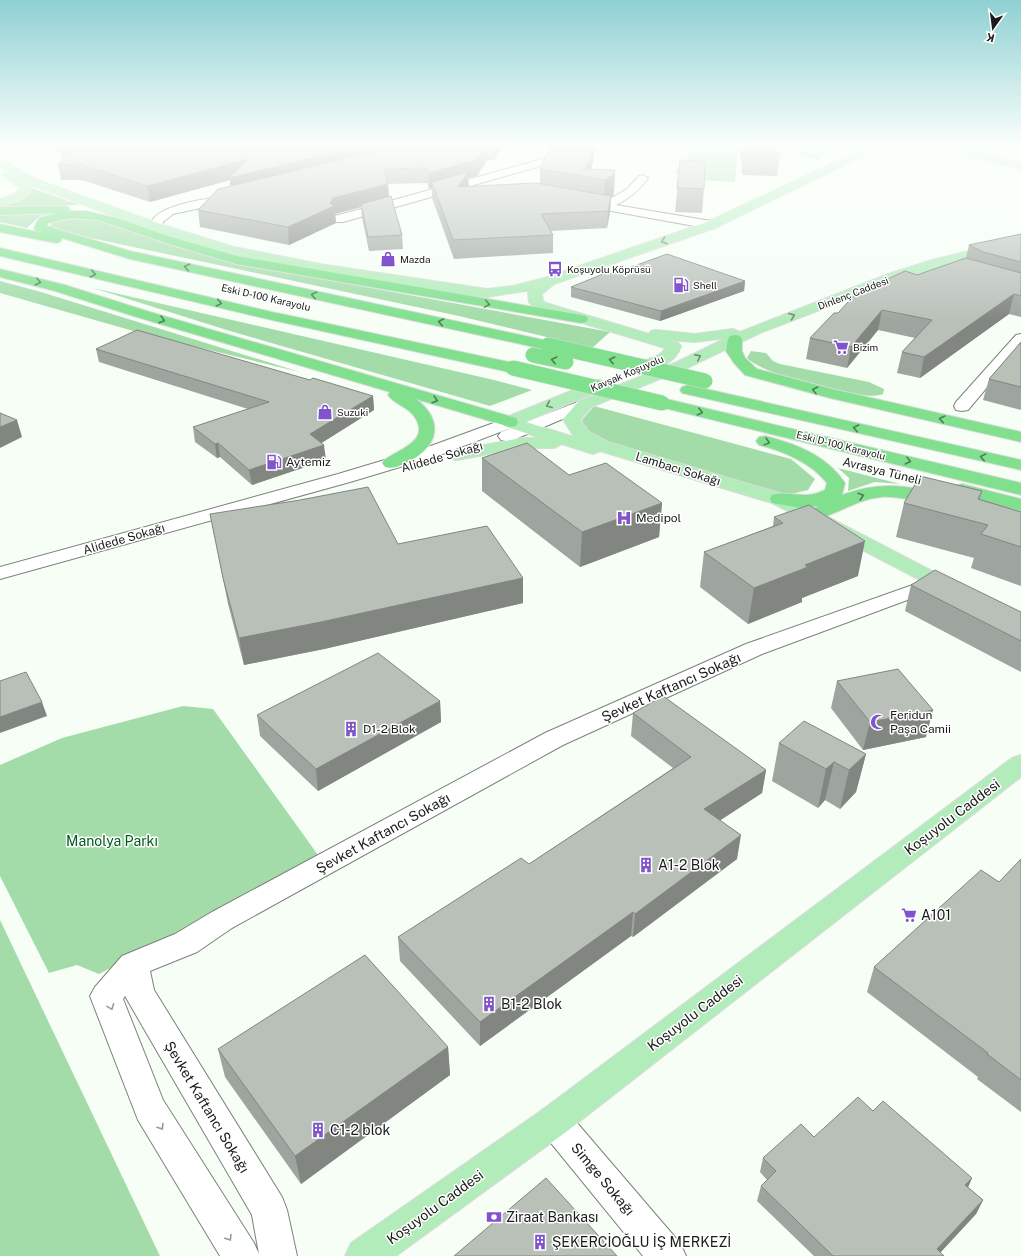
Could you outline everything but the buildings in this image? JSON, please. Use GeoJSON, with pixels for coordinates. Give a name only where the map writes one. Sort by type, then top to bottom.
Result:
{"type":"FeatureCollection","features":[{"type":"Feature","properties":{"kind":"highway"},"geometry":{"type":"LineString","coordinates":[[0,211],[90,209],[131,216]]}},
{"type":"Feature","properties":{"kind":"highway"},"geometry":{"type":"LineString","coordinates":[[130,255],[40,228],[43,221],[50,218],[75,214],[97,215],[196,249],[236,260],[580,319]]}},
{"type":"Feature","properties":{"kind":"highway"},"geometry":{"type":"LineString","coordinates":[[0,228],[548,345],[1021,452]]}},
{"type":"Feature","properties":{"kind":"highway"},"geometry":{"type":"LineString","coordinates":[[0,237],[61,251]]}},
{"type":"Feature","properties":{"kind":"highway","name":"Eski D-100 Karayolu"},"geometry":{"type":"LineString","coordinates":[[0,252],[655,407],[1021,489]]}},
{"type":"Feature","properties":{"kind":"highway","name":"Eski D-100 Karayolu"},"geometry":{"type":"LineString","coordinates":[[92,258],[533,355],[1021,465]]}},
{"type":"Feature","properties":{"kind":"highway"},"geometry":{"type":"LineString","coordinates":[[0,273],[60,288],[145,315],[510,422]]}},
{"type":"Feature","properties":{"kind":"highway"},"geometry":{"type":"LineString","coordinates":[[735,339],[734,351],[739,360],[751,372],[830,394],[1021,436]]}},
{"type":"Feature","properties":{"kind":"highway"},"geometry":{"type":"LineString","coordinates":[[281,355],[390,392],[414,405],[423,415],[427,423],[427,433],[421,444],[410,453],[391,463]]}},
{"type":"Feature","properties":{"kind":"highway","name":"Avrasya Tüneli"},"geometry":{"type":"LineString","coordinates":[[655,407],[790,448],[1021,505]]}},
{"type":"Feature","properties":{"kind":"highway"},"geometry":{"type":"LineString","coordinates":[[779,499],[804,504],[820,501],[834,493],[836,482],[828,472],[790,448]]}},
{"type":"Feature","properties":{"kind":"highway"},"geometry":{"type":"LineString","coordinates":[[812,516],[861,495],[882,491],[906,492],[1021,517]]}},
{"type":"Feature","properties":{"kind":"main road"},"geometry":{"type":"LineString","coordinates":[[98,205],[199,241],[284,261],[471,292],[487,293],[513,290],[549,281],[711,225],[754,205]]}},
{"type":"Feature","properties":{"kind":"main road","name":"Dinlenç Caddesi"},"geometry":{"type":"LineString","coordinates":[[755,330],[893,277],[937,263],[1021,242]]}},
{"type":"Feature","properties":{"kind":"main road","name":"Kavşak Koşuyolu"},"geometry":{"type":"LineString","coordinates":[[510,422],[663,359],[671,353],[673,346],[541,306],[536,302],[535,293],[549,281]]}},
{"type":"Feature","properties":{"kind":"main road"},"geometry":{"type":"LineString","coordinates":[[623,330],[695,338],[755,330]]}},
{"type":"Feature","properties":{"kind":"main road","name":"Kavşak Koşuyolu"},"geometry":{"type":"LineString","coordinates":[[585,404],[682,365],[755,330]]}},
{"type":"Feature","properties":{"kind":"main road","name":"Lambacı Sokağı"},"geometry":{"type":"LineString","coordinates":[[585,404],[572,419],[574,428],[589,441],[779,499],[966,597]]}},
{"type":"Feature","properties":{"kind":"main road"},"geometry":{"type":"LineString","coordinates":[[510,422],[610,455]]}},
{"type":"Feature","properties":{"kind":"main road"},"geometry":{"type":"LineString","coordinates":[[457,455],[522,443],[547,441],[610,455]]}},
{"type":"Feature","properties":{"kind":"main road","name":"Lambacı Sokağı"},"geometry":{"type":"LineString","coordinates":[[610,455],[792,514],[812,516]]}},
{"type":"Feature","properties":{"kind":"main road","name":"Koşuyolu Caddesi"},"geometry":{"type":"LineString","coordinates":[[364,1256],[554,1121],[1021,764]]}},
{"type":"Feature","properties":{"kind":"street"},"geometry":{"type":"LineString","coordinates":[[157,226],[156,221],[169,211],[198,205]]}},
{"type":"Feature","properties":{"kind":"street"},"geometry":{"type":"LineString","coordinates":[[339,219],[389,205]]}},
{"type":"Feature","properties":{"kind":"street"},"geometry":{"type":"LineString","coordinates":[[592,205],[711,225]]}},
{"type":"Feature","properties":{"kind":"street"},"geometry":{"type":"LineString","coordinates":[[604,207],[609,205]]}},
{"type":"Feature","properties":{"kind":"street"},"geometry":{"type":"LineString","coordinates":[[937,263],[960,270]]}},
{"type":"Feature","properties":{"kind":"street"},"geometry":{"type":"LineString","coordinates":[[962,406],[1021,338]]}},
{"type":"Feature","properties":{"kind":"street","name":"Alidede Sokağı"},"geometry":{"type":"LineString","coordinates":[[294,492],[426,464],[457,455],[585,404]]}},
{"type":"Feature","properties":{"kind":"street","name":"Alidede Sokağı"},"geometry":{"type":"LineString","coordinates":[[71,554],[294,492],[391,463],[460,442],[510,422]]}},
{"type":"Feature","properties":{"kind":"street"},"geometry":{"type":"LineString","coordinates":[[0,566],[71,554]]}},
{"type":"Feature","properties":{"kind":"street"},"geometry":{"type":"LineString","coordinates":[[0,573],[71,554]]}},
{"type":"Feature","properties":{"kind":"street","name":"Şevket Kaftancı Sokağı"},"geometry":{"type":"LineString","coordinates":[[278,1256],[269,1210],[139,993],[133,965],[186,943],[222,920],[554,739],[754,649],[939,582]]}},
{"type":"Feature","properties":{"kind":"street"},"geometry":{"type":"LineString","coordinates":[[133,965],[106,996],[150,1109],[241,1256]]}},
{"type":"Feature","properties":{"kind":"street","name":"Simge Sokağı"},"geometry":{"type":"LineString","coordinates":[[554,1121],[667,1256]]}},
{"type":"Feature","properties":{"kind":"green space"},"geometry":{"type":"Polygon","coordinates":[[[0,205],[79,205],[80,205],[0,208],[0,205]]]}},
{"type":"Feature","properties":{"kind":"green space"},"geometry":{"type":"Polygon","coordinates":[[[77,210],[40,216],[27,228],[0,222],[0,212],[77,210]]]}},
{"type":"Feature","properties":{"kind":"green space"},"geometry":{"type":"Polygon","coordinates":[[[89,217],[230,262],[610,332],[592,348],[459,316],[53,230],[50,227],[52,223],[64,218],[89,217]]]}},
{"type":"Feature","properties":{"kind":"green space"},"geometry":{"type":"Polygon","coordinates":[[[0,281],[41,292],[300,372],[151,336],[0,293],[0,281]]]}},
{"type":"Feature","properties":{"kind":"green space"},"geometry":{"type":"Polygon","coordinates":[[[93,288],[532,390],[490,406],[230,331],[93,288]]]}},
{"type":"Feature","properties":{"kind":"green space"},"geometry":{"type":"Polygon","coordinates":[[[751,351],[766,353],[773,361],[780,364],[869,382],[884,389],[883,394],[872,396],[855,395],[813,386],[772,372],[757,365],[747,358],[751,351]]]}},
{"type":"Feature","properties":{"kind":"green space"},"geometry":{"type":"Polygon","coordinates":[[[594,406],[791,459],[815,479],[808,490],[791,494],[768,492],[600,440],[585,428],[582,420],[594,406]]]}},
{"type":"Feature","properties":{"kind":"green space"},"geometry":{"type":"Polygon","coordinates":[[[838,468],[900,484],[875,482],[848,491],[849,478],[838,468]]]}},
{"type":"Feature","properties":{"kind":"green space","name":"Manolya Parkı"},"geometry":{"type":"Polygon","coordinates":[[[183,706],[213,709],[323,862],[172,935],[99,974],[77,965],[49,973],[0,876],[0,765],[62,738],[183,706]]]}},
{"type":"Feature","properties":{"kind":"green space"},"geometry":{"type":"Polygon","coordinates":[[[0,920],[160,1256],[0,1256],[0,920]]]}},
{"type":"Feature","properties":{"kind":"place","name":"Mazda"},"geometry":{"type":"Point","coordinates":[388,259]}},
{"type":"Feature","properties":{"kind":"place","name":"Koşuyolu Köprüsü"},"geometry":{"type":"Point","coordinates":[555,269]}},
{"type":"Feature","properties":{"kind":"place","name":"Shell"},"geometry":{"type":"Point","coordinates":[681,285]}},
{"type":"Feature","properties":{"kind":"place","name":"Bizim"},"geometry":{"type":"Point","coordinates":[841,347]}},
{"type":"Feature","properties":{"kind":"place","name":"Suzuki"},"geometry":{"type":"Point","coordinates":[325,412]}},
{"type":"Feature","properties":{"kind":"place","name":"Aytemiz"},"geometry":{"type":"Point","coordinates":[274,462]}},
{"type":"Feature","properties":{"kind":"place","name":"Medipol"},"geometry":{"type":"Point","coordinates":[624,518]}},
{"type":"Feature","properties":{"kind":"place","name":"Feridun Paşa Camii"},"geometry":{"type":"Point","coordinates":[878,722]}},
{"type":"Feature","properties":{"kind":"place","name":"D1-2 Blok"},"geometry":{"type":"Point","coordinates":[351,729]}},
{"type":"Feature","properties":{"kind":"place","name":"A1-2 Blok"},"geometry":{"type":"Point","coordinates":[646,865]}},
{"type":"Feature","properties":{"kind":"place","name":"A101"},"geometry":{"type":"Point","coordinates":[909,915]}},
{"type":"Feature","properties":{"kind":"place","name":"B1-2 Blok"},"geometry":{"type":"Point","coordinates":[489,1004]}},
{"type":"Feature","properties":{"kind":"place","name":"C1-2 blok"},"geometry":{"type":"Point","coordinates":[318,1130]}},
{"type":"Feature","properties":{"kind":"place","name":"Ziraat Bankası"},"geometry":{"type":"Point","coordinates":[494,1217]}},
{"type":"Feature","properties":{"kind":"place","name":"ŞEKERCİOĞLU İŞ MERKEZİ"},"geometry":{"type":"Point","coordinates":[540,1242]}}]}
